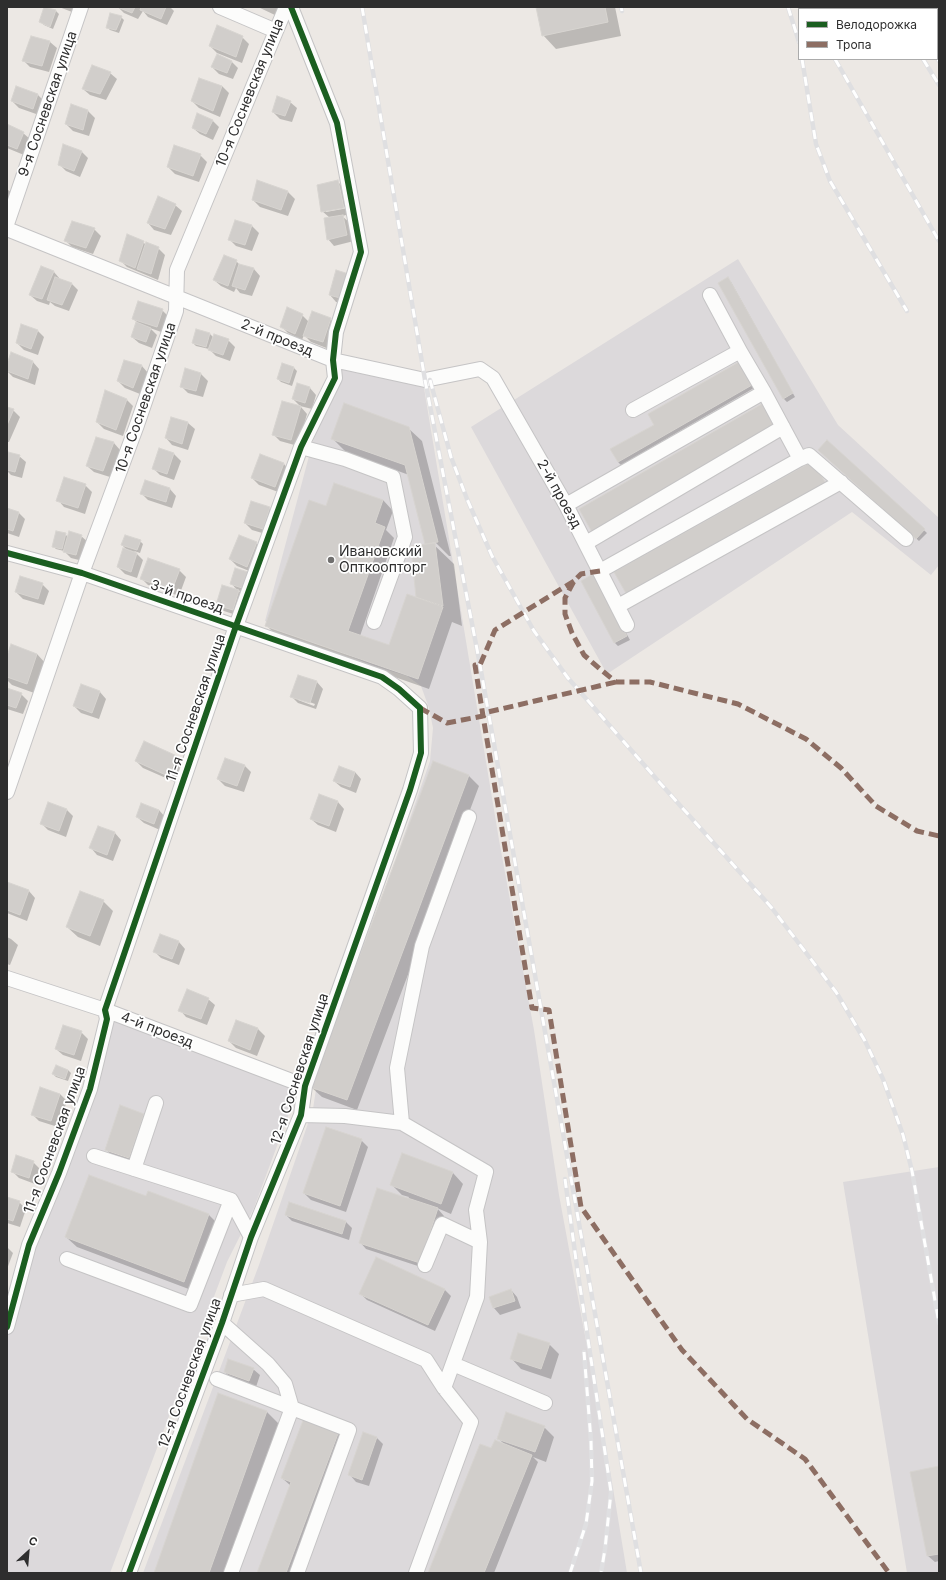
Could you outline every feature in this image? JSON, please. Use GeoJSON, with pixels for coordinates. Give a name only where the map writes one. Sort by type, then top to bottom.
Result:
{"type":"FeatureCollection","features":[{"type":"Feature","properties":{"kind":"street","name":"9-я Сосневская улица"},"geometry":{"type":"LineString","coordinates":[[7,224],[82,7]]}},
{"type":"Feature","properties":{"kind":"street"},"geometry":{"type":"LineString","coordinates":[[220,7],[276,31]]}},
{"type":"Feature","properties":{"kind":"street","name":"10-я Сосневская улица"},"geometry":{"type":"LineString","coordinates":[[7,792],[82,573],[142,410],[176,311],[177,270],[286,7]]}},
{"type":"Feature","properties":{"kind":"street","name":"11-я Сосневская улица"},"geometry":{"type":"LineString","coordinates":[[7,1327],[30,1245],[90,1088],[107,1019],[105,1010],[236,626],[301,447],[335,378],[336,332],[361,252],[337,123],[290,7]]}},
{"type":"Feature","properties":{"kind":"street","name":"2-й проезд"},"geometry":{"type":"LineString","coordinates":[[7,229],[335,360],[425,380],[480,369],[493,378],[566,505],[627,625]]}},
{"type":"Feature","properties":{"kind":"street"},"geometry":{"type":"LineString","coordinates":[[710,295],[800,459]]}},
{"type":"Feature","properties":{"kind":"street"},"geometry":{"type":"LineString","coordinates":[[633,410],[740,351]]}},
{"type":"Feature","properties":{"kind":"street"},"geometry":{"type":"LineString","coordinates":[[566,505],[764,392]]}},
{"type":"Feature","properties":{"kind":"street"},"geometry":{"type":"LineString","coordinates":[[586,543],[783,427]]}},
{"type":"Feature","properties":{"kind":"street"},"geometry":{"type":"LineString","coordinates":[[301,447],[345,460],[393,477],[405,537],[374,622]]}},
{"type":"Feature","properties":{"kind":"street"},"geometry":{"type":"LineString","coordinates":[[600,571],[809,455],[906,539]]}},
{"type":"Feature","properties":{"kind":"street"},"geometry":{"type":"LineString","coordinates":[[618,606],[841,482]]}},
{"type":"Feature","properties":{"kind":"street","name":"3-й проезд"},"geometry":{"type":"LineString","coordinates":[[7,553],[82,573],[236,626],[382,677],[400,689]]}},
{"type":"Feature","properties":{"kind":"street","name":"12-я Сосневская улица"},"geometry":{"type":"LineString","coordinates":[[129,1573],[222,1323],[251,1237],[301,1115],[305,1086],[410,790],[421,753],[420,708],[400,689]]}},
{"type":"Feature","properties":{"kind":"street"},"geometry":{"type":"LineString","coordinates":[[402,1124],[397,1068],[422,946],[469,817]]}},
{"type":"Feature","properties":{"kind":"street","name":"4-й проезд"},"geometry":{"type":"LineString","coordinates":[[7,978],[105,1010],[305,1086]]}},
{"type":"Feature","properties":{"kind":"street"},"geometry":{"type":"LineString","coordinates":[[134,1169],[156,1103]]}},
{"type":"Feature","properties":{"kind":"street"},"geometry":{"type":"LineString","coordinates":[[301,1115],[345,1116],[402,1124],[486,1172],[476,1210],[480,1242],[477,1297],[444,1388]]}},
{"type":"Feature","properties":{"kind":"street"},"geometry":{"type":"LineString","coordinates":[[94,1156],[231,1200],[251,1237]]}},
{"type":"Feature","properties":{"kind":"street"},"geometry":{"type":"LineString","coordinates":[[67,1260],[190,1305],[231,1200]]}},
{"type":"Feature","properties":{"kind":"street"},"geometry":{"type":"LineString","coordinates":[[425,1265],[442,1224],[480,1242]]}},
{"type":"Feature","properties":{"kind":"street"},"geometry":{"type":"LineString","coordinates":[[231,1295],[264,1289],[426,1360],[444,1388],[471,1422],[416,1573]]}},
{"type":"Feature","properties":{"kind":"street"},"geometry":{"type":"LineString","coordinates":[[222,1323],[268,1364],[285,1384],[292,1408],[231,1573]]}},
{"type":"Feature","properties":{"kind":"street"},"geometry":{"type":"LineString","coordinates":[[453,1364],[545,1403]]}},
{"type":"Feature","properties":{"kind":"street"},"geometry":{"type":"LineString","coordinates":[[217,1379],[349,1430],[297,1573]]}},
{"type":"Feature","properties":{"kind":"shaded area"},"geometry":{"type":"Polygon","coordinates":[[[738,259],[838,425],[939,518],[939,565],[931,575],[852,512],[607,674],[471,427],[738,259]]]}},
{"type":"Feature","properties":{"kind":"shaded area"},"geometry":{"type":"Polygon","coordinates":[[[350,369],[423,382],[499,840],[534,1030],[559,1195],[611,1476],[627,1573],[143,1573],[259,1265],[313,1109],[317,1083],[430,761],[433,728],[429,708],[421,686],[407,676],[374,666],[265,621],[332,370],[350,369]]]}},
{"type":"Feature","properties":{"kind":"shaded area"},"geometry":{"type":"Polygon","coordinates":[[[111,1015],[295,1082],[294,1100],[254,1208],[227,1262],[110,1573],[7,1573],[7,1338],[32,1246],[111,1015]]]}},
{"type":"Feature","properties":{"kind":"shaded area"},"geometry":{"type":"Polygon","coordinates":[[[939,1167],[939,1573],[907,1573],[843,1182],[939,1167]]]}},
{"type":"Feature","properties":{"kind":"building"},"geometry":{"type":"Polygon","coordinates":[[[44,7],[56,10],[50,27],[39,22],[44,7]]]}},
{"type":"Feature","properties":{"kind":"building"},"geometry":{"type":"Polygon","coordinates":[[[117,7],[135,7],[132,13],[117,7]]]}},
{"type":"Feature","properties":{"kind":"building"},"geometry":{"type":"Polygon","coordinates":[[[141,7],[166,7],[161,19],[140,10],[141,7]]]}},
{"type":"Feature","properties":{"kind":"building"},"geometry":{"type":"Polygon","coordinates":[[[536,7],[605,7],[608,22],[542,36],[536,7]]]}},
{"type":"Feature","properties":{"kind":"building"},"geometry":{"type":"Polygon","coordinates":[[[110,13],[122,16],[116,30],[106,28],[110,13]]]}},
{"type":"Feature","properties":{"kind":"building"},"geometry":{"type":"Polygon","coordinates":[[[217,25],[243,36],[236,57],[209,46],[217,25]]]}},
{"type":"Feature","properties":{"kind":"building"},"geometry":{"type":"Polygon","coordinates":[[[31,36],[50,41],[42,66],[22,61],[31,36]]]}},
{"type":"Feature","properties":{"kind":"building"},"geometry":{"type":"Polygon","coordinates":[[[217,54],[232,61],[227,73],[211,67],[217,54]]]}},
{"type":"Feature","properties":{"kind":"building"},"geometry":{"type":"Polygon","coordinates":[[[92,65],[111,72],[100,94],[82,89],[92,65]]]}},
{"type":"Feature","properties":{"kind":"building"},"geometry":{"type":"Polygon","coordinates":[[[199,78],[222,86],[213,111],[191,101],[199,78]]]}},
{"type":"Feature","properties":{"kind":"building"},"geometry":{"type":"Polygon","coordinates":[[[16,86],[38,94],[33,109],[11,101],[16,86]]]}},
{"type":"Feature","properties":{"kind":"building"},"geometry":{"type":"Polygon","coordinates":[[[277,96],[291,101],[285,116],[272,112],[277,96]]]}},
{"type":"Feature","properties":{"kind":"building"},"geometry":{"type":"Polygon","coordinates":[[[71,104],[88,110],[83,130],[65,124],[71,104]]]}},
{"type":"Feature","properties":{"kind":"building"},"geometry":{"type":"Polygon","coordinates":[[[197,113],[213,120],[206,134],[192,128],[197,113]]]}},
{"type":"Feature","properties":{"kind":"building"},"geometry":{"type":"Polygon","coordinates":[[[7,124],[24,132],[17,149],[7,145],[7,124]]]}},
{"type":"Feature","properties":{"kind":"building"},"geometry":{"type":"Polygon","coordinates":[[[63,144],[82,151],[74,171],[58,165],[63,144]]]}},
{"type":"Feature","properties":{"kind":"building"},"geometry":{"type":"Polygon","coordinates":[[[174,145],[201,154],[193,176],[167,167],[174,145]]]}},
{"type":"Feature","properties":{"kind":"building"},"geometry":{"type":"Polygon","coordinates":[[[257,180],[288,191],[281,210],[252,200],[257,180]]]}},
{"type":"Feature","properties":{"kind":"building"},"geometry":{"type":"Polygon","coordinates":[[[338,180],[344,208],[321,212],[317,185],[338,180]]]}},
{"type":"Feature","properties":{"kind":"building"},"geometry":{"type":"Polygon","coordinates":[[[158,196],[176,204],[165,229],[147,223],[158,196]]]}},
{"type":"Feature","properties":{"kind":"building"},"geometry":{"type":"Polygon","coordinates":[[[343,215],[347,235],[327,240],[324,218],[343,215]]]}},
{"type":"Feature","properties":{"kind":"building"},"geometry":{"type":"Polygon","coordinates":[[[235,220],[252,225],[245,245],[228,240],[235,220]]]}},
{"type":"Feature","properties":{"kind":"building"},"geometry":{"type":"Polygon","coordinates":[[[72,221],[95,228],[86,248],[64,241],[72,221]]]}},
{"type":"Feature","properties":{"kind":"building"},"geometry":{"type":"Polygon","coordinates":[[[127,234],[144,241],[135,268],[119,261],[127,234]]]}},
{"type":"Feature","properties":{"kind":"building"},"geometry":{"type":"Polygon","coordinates":[[[146,242],[159,247],[151,274],[137,269],[146,242]]]}},
{"type":"Feature","properties":{"kind":"building"},"geometry":{"type":"Polygon","coordinates":[[[224,255],[237,260],[228,286],[213,280],[224,255]]]}},
{"type":"Feature","properties":{"kind":"building"},"geometry":{"type":"Polygon","coordinates":[[[239,264],[254,268],[245,290],[232,286],[239,264]]]}},
{"type":"Feature","properties":{"kind":"building"},"geometry":{"type":"Polygon","coordinates":[[[41,266],[54,271],[42,299],[29,295],[41,266]]]}},
{"type":"Feature","properties":{"kind":"building"},"geometry":{"type":"Polygon","coordinates":[[[336,270],[352,275],[344,299],[329,295],[336,270]]]}},
{"type":"Feature","properties":{"kind":"building"},"geometry":{"type":"Polygon","coordinates":[[[55,277],[72,283],[62,305],[47,300],[55,277]]]}},
{"type":"Feature","properties":{"kind":"building"},"geometry":{"type":"Polygon","coordinates":[[[728,277],[793,393],[783,399],[718,283],[728,277]]]}},
{"type":"Feature","properties":{"kind":"building"},"geometry":{"type":"Polygon","coordinates":[[[138,301],[163,309],[157,327],[132,319],[138,301]]]}},
{"type":"Feature","properties":{"kind":"building"},"geometry":{"type":"Polygon","coordinates":[[[287,307],[303,314],[295,334],[280,327],[287,307]]]}},
{"type":"Feature","properties":{"kind":"building"},"geometry":{"type":"Polygon","coordinates":[[[312,311],[331,318],[323,342],[303,336],[312,311]]]}},
{"type":"Feature","properties":{"kind":"building"},"geometry":{"type":"Polygon","coordinates":[[[136,322],[151,328],[146,342],[131,337],[136,322]]]}},
{"type":"Feature","properties":{"kind":"building"},"geometry":{"type":"Polygon","coordinates":[[[21,324],[38,330],[31,349],[16,343],[21,324]]]}},
{"type":"Feature","properties":{"kind":"building"},"geometry":{"type":"Polygon","coordinates":[[[196,329],[210,333],[206,347],[192,343],[196,329]]]}},
{"type":"Feature","properties":{"kind":"building"},"geometry":{"type":"Polygon","coordinates":[[[214,334],[229,339],[223,355],[208,350],[214,334]]]}},
{"type":"Feature","properties":{"kind":"building"},"geometry":{"type":"Polygon","coordinates":[[[11,352],[33,361],[28,379],[7,371],[7,364],[11,352]]]}},
{"type":"Feature","properties":{"kind":"building"},"geometry":{"type":"Polygon","coordinates":[[[124,360],[142,365],[133,388],[117,381],[124,360]]]}},
{"type":"Feature","properties":{"kind":"building"},"geometry":{"type":"Polygon","coordinates":[[[739,362],[752,385],[618,462],[610,449],[654,425],[648,414],[739,362]]]}},
{"type":"Feature","properties":{"kind":"building"},"geometry":{"type":"Polygon","coordinates":[[[282,363],[294,367],[289,383],[277,379],[282,363]]]}},
{"type":"Feature","properties":{"kind":"building"},"geometry":{"type":"Polygon","coordinates":[[[185,368],[201,373],[196,391],[180,387],[185,368]]]}},
{"type":"Feature","properties":{"kind":"building"},"geometry":{"type":"Polygon","coordinates":[[[297,383],[310,387],[305,403],[292,399],[297,383]]]}},
{"type":"Feature","properties":{"kind":"building"},"geometry":{"type":"Polygon","coordinates":[[[105,390],[127,399],[116,430],[96,422],[105,390]]]}},
{"type":"Feature","properties":{"kind":"building"},"geometry":{"type":"Polygon","coordinates":[[[282,401],[301,406],[291,440],[272,435],[282,401]]]}},
{"type":"Feature","properties":{"kind":"building"},"geometry":{"type":"Polygon","coordinates":[[[344,403],[409,427],[438,542],[425,544],[405,465],[331,439],[344,403]]]}},
{"type":"Feature","properties":{"kind":"building"},"geometry":{"type":"Polygon","coordinates":[[[762,404],[775,427],[592,532],[579,509],[762,404]]]}},
{"type":"Feature","properties":{"kind":"building"},"geometry":{"type":"Polygon","coordinates":[[[7,407],[14,409],[7,425],[7,407]]]}},
{"type":"Feature","properties":{"kind":"building"},"geometry":{"type":"Polygon","coordinates":[[[171,417],[188,422],[182,444],[165,438],[171,417]]]}},
{"type":"Feature","properties":{"kind":"building"},"geometry":{"type":"Polygon","coordinates":[[[96,437],[114,442],[103,471],[86,466],[96,437]]]}},
{"type":"Feature","properties":{"kind":"building"},"geometry":{"type":"Polygon","coordinates":[[[827,440],[925,529],[916,539],[818,450],[827,440]]]}},
{"type":"Feature","properties":{"kind":"building"},"geometry":{"type":"Polygon","coordinates":[[[159,448],[174,453],[167,474],[152,469],[159,448]]]}},
{"type":"Feature","properties":{"kind":"building"},"geometry":{"type":"Polygon","coordinates":[[[8,452],[20,455],[15,472],[7,470],[8,452]]]}},
{"type":"Feature","properties":{"kind":"building"},"geometry":{"type":"Polygon","coordinates":[[[260,454],[284,463],[275,487],[251,478],[260,454]]]}},
{"type":"Feature","properties":{"kind":"building"},"geometry":{"type":"Polygon","coordinates":[[[813,461],[826,484],[627,595],[614,572],[813,461]]]}},
{"type":"Feature","properties":{"kind":"building"},"geometry":{"type":"Polygon","coordinates":[[[64,477],[86,484],[78,508],[56,501],[64,477]]]}},
{"type":"Feature","properties":{"kind":"building"},"geometry":{"type":"Polygon","coordinates":[[[145,480],[170,488],[166,502],[140,494],[145,480]]]}},
{"type":"Feature","properties":{"kind":"building","name":"Ивановский Опткоопторг"},"geometry":{"type":"Polygon","coordinates":[[[334,483],[383,500],[375,523],[385,527],[348,631],[389,645],[407,594],[443,607],[418,679],[265,626],[309,500],[326,506],[334,483]]]}},
{"type":"Feature","properties":{"kind":"building"},"geometry":{"type":"Polygon","coordinates":[[[251,501],[270,507],[263,529],[244,523],[251,501]]]}},
{"type":"Feature","properties":{"kind":"building"},"geometry":{"type":"Polygon","coordinates":[[[7,508],[19,512],[13,531],[7,529],[7,508]]]}},
{"type":"Feature","properties":{"kind":"building"},"geometry":{"type":"Polygon","coordinates":[[[56,531],[66,533],[62,549],[52,547],[56,531]]]}},
{"type":"Feature","properties":{"kind":"building"},"geometry":{"type":"Polygon","coordinates":[[[69,531],[82,535],[76,555],[63,552],[69,531]]]}},
{"type":"Feature","properties":{"kind":"building"},"geometry":{"type":"Polygon","coordinates":[[[125,535],[141,540],[137,550],[121,545],[125,535]]]}},
{"type":"Feature","properties":{"kind":"building"},"geometry":{"type":"Polygon","coordinates":[[[239,535],[257,542],[247,567],[229,559],[239,535]]]}},
{"type":"Feature","properties":{"kind":"building"},"geometry":{"type":"Polygon","coordinates":[[[435,543],[443,606],[416,597],[411,546],[435,543]]]}},
{"type":"Feature","properties":{"kind":"building"},"geometry":{"type":"Polygon","coordinates":[[[123,548],[137,553],[131,572],[117,567],[123,548]]]}},
{"type":"Feature","properties":{"kind":"building"},"geometry":{"type":"Polygon","coordinates":[[[148,558],[180,569],[172,590],[140,579],[148,558]]]}},
{"type":"Feature","properties":{"kind":"building"},"geometry":{"type":"Polygon","coordinates":[[[235,568],[248,572],[242,588],[230,584],[235,568]]]}},
{"type":"Feature","properties":{"kind":"building"},"geometry":{"type":"Polygon","coordinates":[[[593,574],[627,636],[614,643],[581,581],[593,574]]]}},
{"type":"Feature","properties":{"kind":"building"},"geometry":{"type":"Polygon","coordinates":[[[20,576],[43,583],[38,599],[15,592],[20,576]]]}},
{"type":"Feature","properties":{"kind":"building"},"geometry":{"type":"Polygon","coordinates":[[[222,585],[239,590],[233,610],[216,605],[222,585]]]}},
{"type":"Feature","properties":{"kind":"building"},"geometry":{"type":"Polygon","coordinates":[[[11,644],[37,654],[27,684],[7,677],[7,656],[11,644]]]}},
{"type":"Feature","properties":{"kind":"building"},"geometry":{"type":"Polygon","coordinates":[[[298,675],[317,681],[310,703],[290,697],[298,675]]]}},
{"type":"Feature","properties":{"kind":"building"},"geometry":{"type":"Polygon","coordinates":[[[81,684],[100,691],[92,713],[73,706],[81,684]]]}},
{"type":"Feature","properties":{"kind":"building"},"geometry":{"type":"Polygon","coordinates":[[[7,688],[22,693],[16,708],[7,705],[7,688]]]}},
{"type":"Feature","properties":{"kind":"building"},"geometry":{"type":"Polygon","coordinates":[[[144,741],[177,756],[168,776],[135,761],[144,741]]]}},
{"type":"Feature","properties":{"kind":"building"},"geometry":{"type":"Polygon","coordinates":[[[225,758],[245,765],[237,786],[217,779],[225,758]]]}},
{"type":"Feature","properties":{"kind":"building"},"geometry":{"type":"Polygon","coordinates":[[[433,761],[469,775],[347,1100],[310,1087],[433,761]]]}},
{"type":"Feature","properties":{"kind":"building"},"geometry":{"type":"Polygon","coordinates":[[[339,766],[355,772],[350,787],[333,781],[339,766]]]}},
{"type":"Feature","properties":{"kind":"building"},"geometry":{"type":"Polygon","coordinates":[[[319,794],[338,801],[329,826],[310,819],[319,794]]]}},
{"type":"Feature","properties":{"kind":"building"},"geometry":{"type":"Polygon","coordinates":[[[48,802],[67,809],[59,831],[40,824],[48,802]]]}},
{"type":"Feature","properties":{"kind":"building"},"geometry":{"type":"Polygon","coordinates":[[[141,803],[159,810],[154,824],[136,817],[141,803]]]}},
{"type":"Feature","properties":{"kind":"building"},"geometry":{"type":"Polygon","coordinates":[[[98,826],[115,832],[107,855],[89,848],[98,826]]]}},
{"type":"Feature","properties":{"kind":"building"},"geometry":{"type":"Polygon","coordinates":[[[7,882],[29,890],[20,915],[7,910],[7,882]]]}},
{"type":"Feature","properties":{"kind":"building"},"geometry":{"type":"Polygon","coordinates":[[[80,891],[104,900],[90,936],[66,927],[80,891]]]}},
{"type":"Feature","properties":{"kind":"building"},"geometry":{"type":"Polygon","coordinates":[[[160,934],[179,941],[172,959],[153,952],[160,934]]]}},
{"type":"Feature","properties":{"kind":"building"},"geometry":{"type":"Polygon","coordinates":[[[187,989],[209,998],[201,1019],[178,1011],[187,989]]]}},
{"type":"Feature","properties":{"kind":"building"},"geometry":{"type":"Polygon","coordinates":[[[236,1020],[258,1028],[250,1050],[228,1041],[236,1020]]]}},
{"type":"Feature","properties":{"kind":"building"},"geometry":{"type":"Polygon","coordinates":[[[63,1025],[82,1031],[74,1055],[55,1049],[63,1025]]]}},
{"type":"Feature","properties":{"kind":"building"},"geometry":{"type":"Polygon","coordinates":[[[56,1065],[68,1070],[65,1079],[52,1074],[56,1065]]]}},
{"type":"Feature","properties":{"kind":"building"},"geometry":{"type":"Polygon","coordinates":[[[40,1087],[60,1094],[51,1121],[31,1115],[40,1087]]]}},
{"type":"Feature","properties":{"kind":"building"},"geometry":{"type":"Polygon","coordinates":[[[120,1105],[144,1114],[129,1158],[105,1150],[120,1105]]]}},
{"type":"Feature","properties":{"kind":"building"},"geometry":{"type":"Polygon","coordinates":[[[326,1127],[362,1139],[340,1206],[303,1193],[326,1127]]]}},
{"type":"Feature","properties":{"kind":"building"},"geometry":{"type":"Polygon","coordinates":[[[402,1153],[453,1172],[441,1204],[390,1185],[402,1153]]]}},
{"type":"Feature","properties":{"kind":"building"},"geometry":{"type":"Polygon","coordinates":[[[16,1155],[34,1161],[29,1178],[11,1172],[16,1155]]]}},
{"type":"Feature","properties":{"kind":"building"},"geometry":{"type":"Polygon","coordinates":[[[89,1175],[146,1196],[148,1191],[209,1214],[184,1282],[65,1237],[89,1175]]]}},
{"type":"Feature","properties":{"kind":"building"},"geometry":{"type":"Polygon","coordinates":[[[377,1188],[438,1208],[420,1263],[359,1243],[377,1188]]]}},
{"type":"Feature","properties":{"kind":"building"},"geometry":{"type":"Polygon","coordinates":[[[7,1197],[20,1201],[13,1221],[7,1219],[7,1197]]]}},
{"type":"Feature","properties":{"kind":"building"},"geometry":{"type":"Polygon","coordinates":[[[289,1202],[346,1221],[342,1234],[285,1215],[289,1202]]]}},
{"type":"Feature","properties":{"kind":"building"},"geometry":{"type":"Polygon","coordinates":[[[376,1257],[445,1289],[428,1325],[359,1294],[376,1257]]]}},
{"type":"Feature","properties":{"kind":"building"},"geometry":{"type":"Polygon","coordinates":[[[511,1289],[515,1301],[493,1308],[489,1297],[511,1289]]]}},
{"type":"Feature","properties":{"kind":"building"},"geometry":{"type":"Polygon","coordinates":[[[518,1333],[550,1343],[541,1369],[510,1359],[518,1333]]]}},
{"type":"Feature","properties":{"kind":"building"},"geometry":{"type":"Polygon","coordinates":[[[228,1359],[254,1368],[249,1381],[224,1372],[228,1359]]]}},
{"type":"Feature","properties":{"kind":"building"},"geometry":{"type":"Polygon","coordinates":[[[218,1393],[267,1411],[209,1573],[154,1573],[218,1393]]]}},
{"type":"Feature","properties":{"kind":"building"},"geometry":{"type":"Polygon","coordinates":[[[506,1412],[545,1426],[535,1452],[497,1439],[506,1412]]]}},
{"type":"Feature","properties":{"kind":"building"},"geometry":{"type":"Polygon","coordinates":[[[304,1418],[339,1431],[286,1573],[257,1573],[291,1482],[281,1478],[304,1418]]]}},
{"type":"Feature","properties":{"kind":"building"},"geometry":{"type":"Polygon","coordinates":[[[363,1432],[377,1437],[362,1480],[348,1475],[363,1432]]]}},
{"type":"Feature","properties":{"kind":"building"},"geometry":{"type":"Polygon","coordinates":[[[495,1440],[532,1455],[484,1573],[428,1573],[480,1444],[491,1448],[495,1440]]]}},
{"type":"Feature","properties":{"kind":"building"},"geometry":{"type":"Polygon","coordinates":[[[939,1466],[939,1554],[927,1556],[910,1472],[939,1466]]]}},
{"type":"Feature","properties":{"kind":"railway"},"geometry":{"type":"LineString","coordinates":[[362,7],[425,380],[480,665],[641,1573]]}},
{"type":"Feature","properties":{"kind":"railway"},"geometry":{"type":"LineString","coordinates":[[621,7],[622,11]]}},
{"type":"Feature","properties":{"kind":"railway"},"geometry":{"type":"LineString","coordinates":[[788,7],[798,39]]}},
{"type":"Feature","properties":{"kind":"railway"},"geometry":{"type":"LineString","coordinates":[[802,60],[816,144],[830,181],[907,311]]}},
{"type":"Feature","properties":{"kind":"railway"},"geometry":{"type":"LineString","coordinates":[[836,60],[939,241]]}},
{"type":"Feature","properties":{"kind":"railway"},"geometry":{"type":"LineString","coordinates":[[924,60],[939,85]]}},
{"type":"Feature","properties":{"kind":"railway"},"geometry":{"type":"LineString","coordinates":[[430,380],[451,457],[467,499],[492,556],[534,631],[568,678],[771,907],[836,992],[865,1041],[883,1079],[903,1135],[912,1171],[939,1323]]}},
{"type":"Feature","properties":{"kind":"railway"},"geometry":{"type":"LineString","coordinates":[[565,1179],[611,1492],[601,1573]]}},
{"type":"Feature","properties":{"kind":"railway"},"geometry":{"type":"LineString","coordinates":[[570,1573],[586,1524],[592,1481],[591,1441],[584,1352]]}},
{"type":"Feature","properties":{"kind":"marked path"},"geometry":{"type":"LineString","coordinates":[[600,571],[581,574],[574,581],[565,598],[565,614],[572,633],[584,655],[616,682],[650,682],[738,704],[806,739],[841,768],[876,806],[917,831],[939,836]]}},
{"type":"Feature","properties":{"kind":"marked path"},"geometry":{"type":"LineString","coordinates":[[574,581],[495,630],[480,665],[475,665],[483,716],[488,712],[616,682]]}},
{"type":"Feature","properties":{"kind":"marked path"},"geometry":{"type":"LineString","coordinates":[[420,708],[447,723],[483,716],[532,1008],[549,1010],[581,1207],[682,1350],[747,1419],[805,1459],[889,1573]]}},
{"type":"Feature","properties":{"kind":"cycle path"},"geometry":{"type":"LineString","coordinates":[[7,1327],[29,1245],[59,1173],[90,1089],[107,1019],[105,1010],[236,626],[301,447],[335,378],[333,360],[336,332],[361,252],[337,123],[291,7]]}},
{"type":"Feature","properties":{"kind":"cycle path"},"geometry":{"type":"LineString","coordinates":[[7,553],[82,573],[382,677],[399,689],[420,708],[421,753],[410,790],[305,1086],[301,1115],[251,1237],[222,1323],[129,1573]]}},
{"type":"Feature","properties":{"kind":"place","name":"Ивановский Опткоопторг"},"geometry":{"type":"Point","coordinates":[331,560]}}]}
